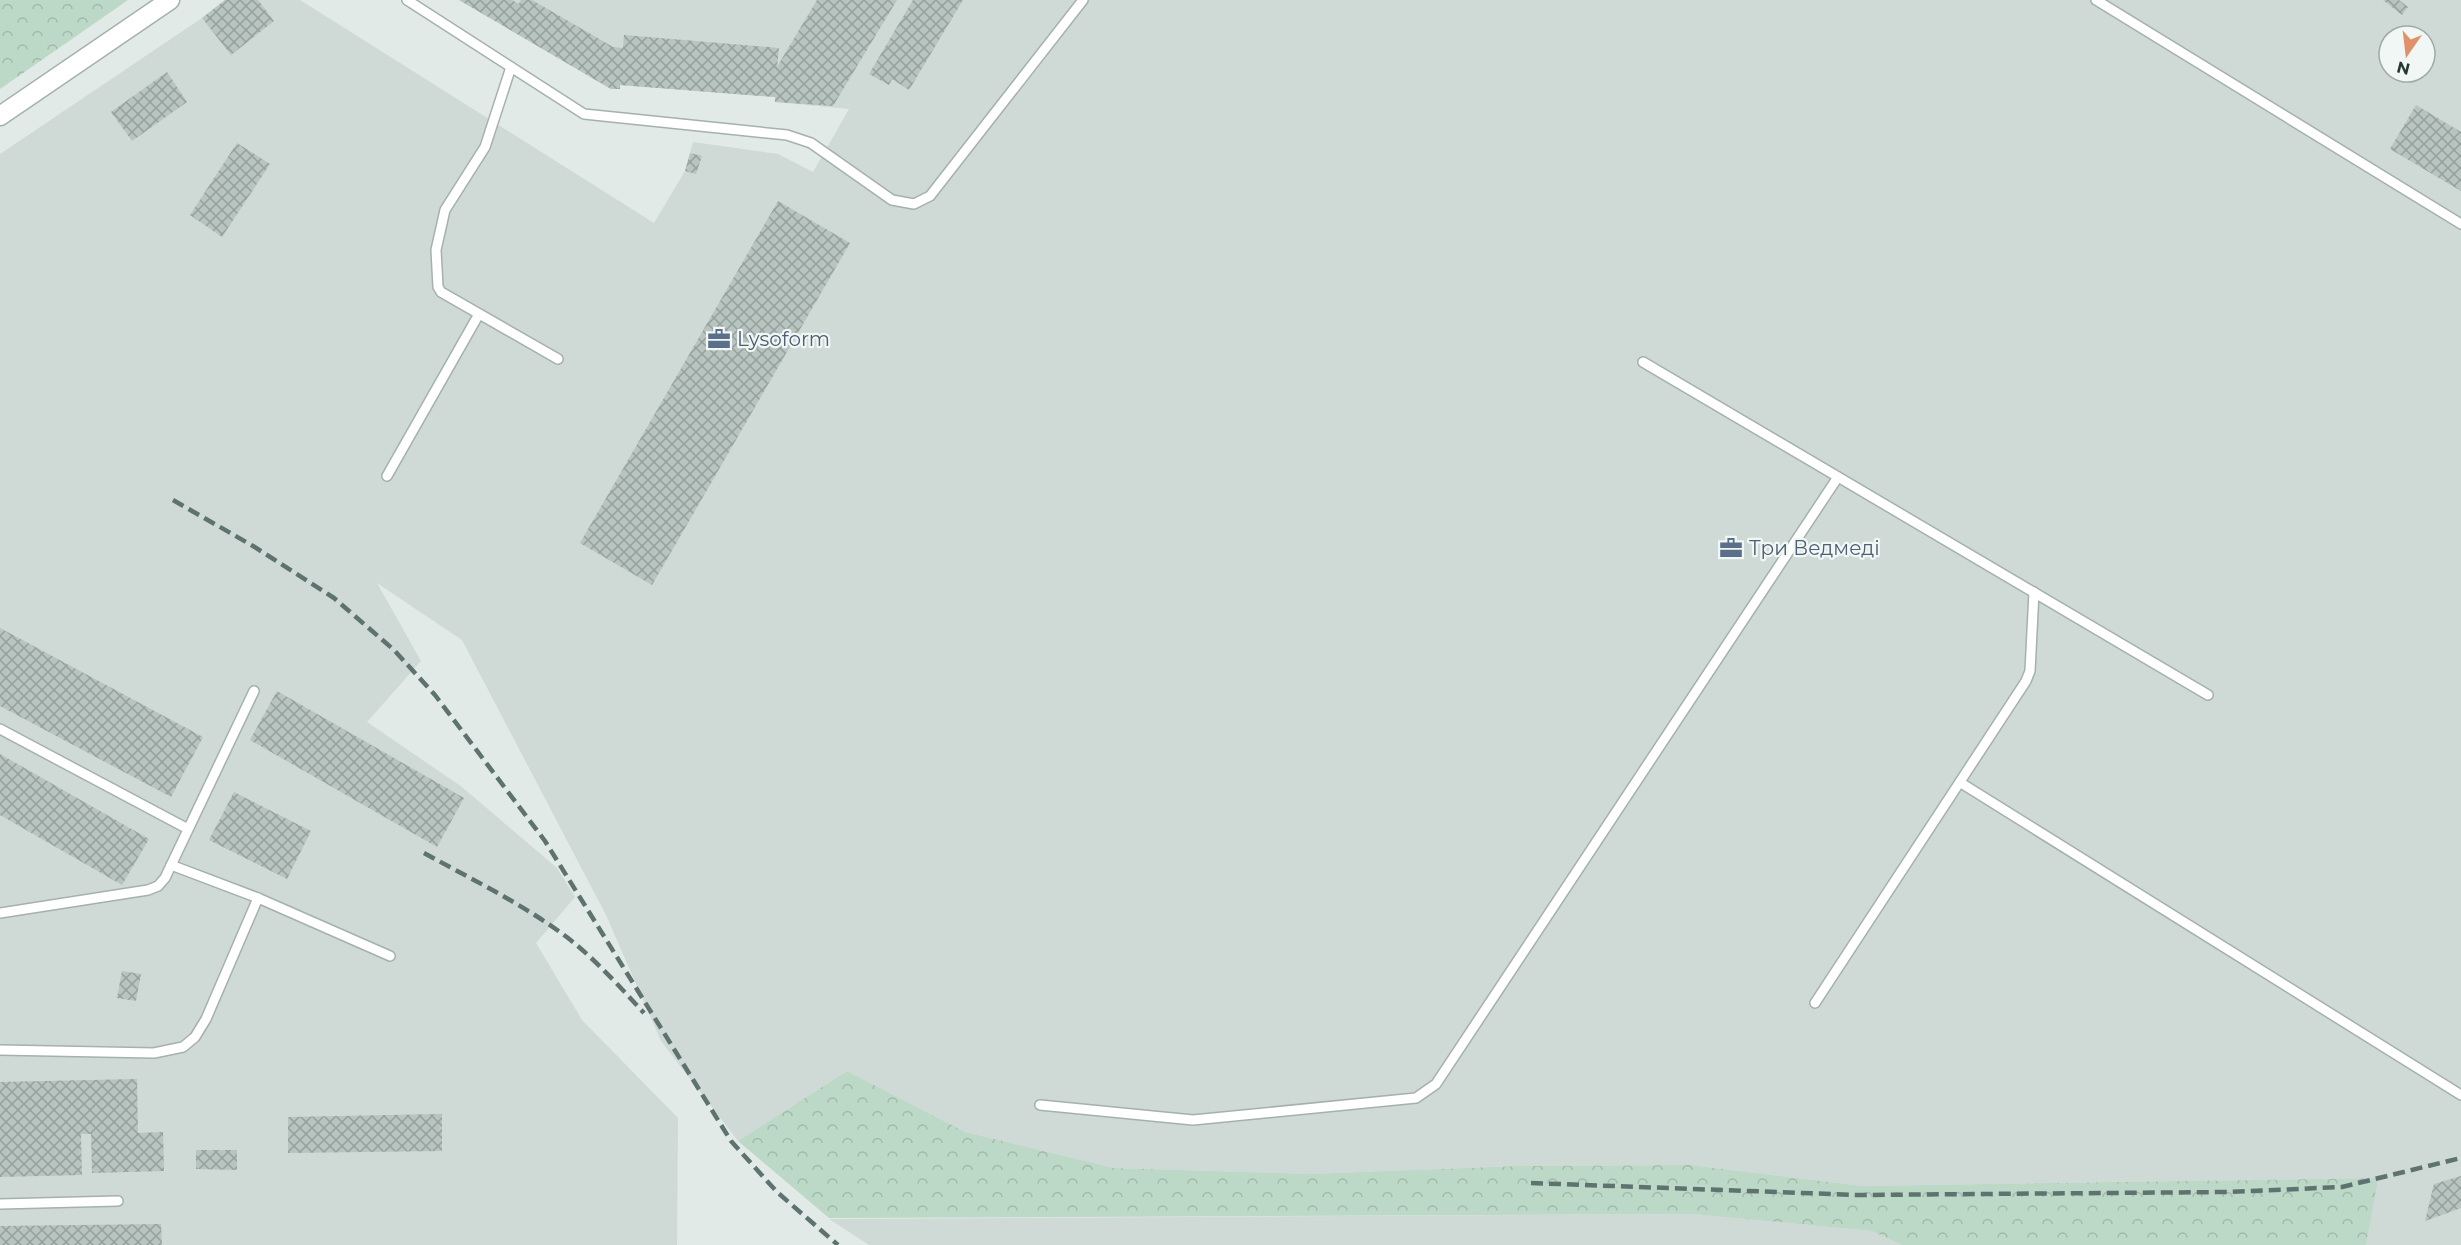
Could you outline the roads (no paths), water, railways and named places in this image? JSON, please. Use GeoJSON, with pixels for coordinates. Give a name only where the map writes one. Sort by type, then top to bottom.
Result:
{"type":"FeatureCollection","features":[{"type":"Feature","properties":{"kind":"street"},"geometry":{"type":"LineString","coordinates":[[0,116],[170,0]]}},
{"type":"Feature","properties":{"kind":"lane"},"geometry":{"type":"LineString","coordinates":[[407,0],[584,114],[787,135],[811,143],[892,200],[914,204],[930,196],[1083,0]]}},
{"type":"Feature","properties":{"kind":"lane"},"geometry":{"type":"LineString","coordinates":[[2096,0],[2461,224]]}},
{"type":"Feature","properties":{"kind":"lane"},"geometry":{"type":"LineString","coordinates":[[511,67],[485,147],[445,210],[436,250],[439,290],[558,359]]}},
{"type":"Feature","properties":{"kind":"lane"},"geometry":{"type":"LineString","coordinates":[[387,476],[479,314]]}},
{"type":"Feature","properties":{"kind":"lane"},"geometry":{"type":"LineString","coordinates":[[1643,362],[2208,695]]}},
{"type":"Feature","properties":{"kind":"lane"},"geometry":{"type":"LineString","coordinates":[[1040,1105],[1193,1120],[1416,1098],[1426,1093],[1437,1084],[1838,477]]}},
{"type":"Feature","properties":{"kind":"lane"},"geometry":{"type":"LineString","coordinates":[[1815,1003],[2026,681],[2030,670],[2034,592]]}},
{"type":"Feature","properties":{"kind":"lane"},"geometry":{"type":"LineString","coordinates":[[0,913],[148,890],[158,886],[165,878],[254,691]]}},
{"type":"Feature","properties":{"kind":"lane"},"geometry":{"type":"LineString","coordinates":[[0,729],[189,829]]}},
{"type":"Feature","properties":{"kind":"lane"},"geometry":{"type":"LineString","coordinates":[[1960,783],[2461,1095]]}},
{"type":"Feature","properties":{"kind":"lane"},"geometry":{"type":"LineString","coordinates":[[171,865],[258,898],[390,956]]}},
{"type":"Feature","properties":{"kind":"lane"},"geometry":{"type":"LineString","coordinates":[[0,1050],[154,1053],[183,1047],[195,1037],[206,1019],[258,898]]}},
{"type":"Feature","properties":{"kind":"lane"},"geometry":{"type":"LineString","coordinates":[[0,1204],[118,1201]]}},
{"type":"Feature","properties":{"kind":"railway"},"geometry":{"type":"LineString","coordinates":[[173,500],[253,546],[334,598],[394,650],[435,695],[545,841],[731,1141],[777,1192],[838,1245]]}},
{"type":"Feature","properties":{"kind":"railway"},"geometry":{"type":"LineString","coordinates":[[424,853],[516,903],[568,938],[598,965],[644,1013]]}},
{"type":"Feature","properties":{"kind":"railway"},"geometry":{"type":"LineString","coordinates":[[1531,1183],[1858,1195],[2229,1192],[2342,1187],[2461,1158]]}},
{"type":"Feature","properties":{"kind":"place","name":"Lysoform"},"geometry":{"type":"Point","coordinates":[719,339]}},
{"type":"Feature","properties":{"kind":"place","name":"Три Ведмеді"},"geometry":{"type":"Point","coordinates":[1731,548]}}]}
